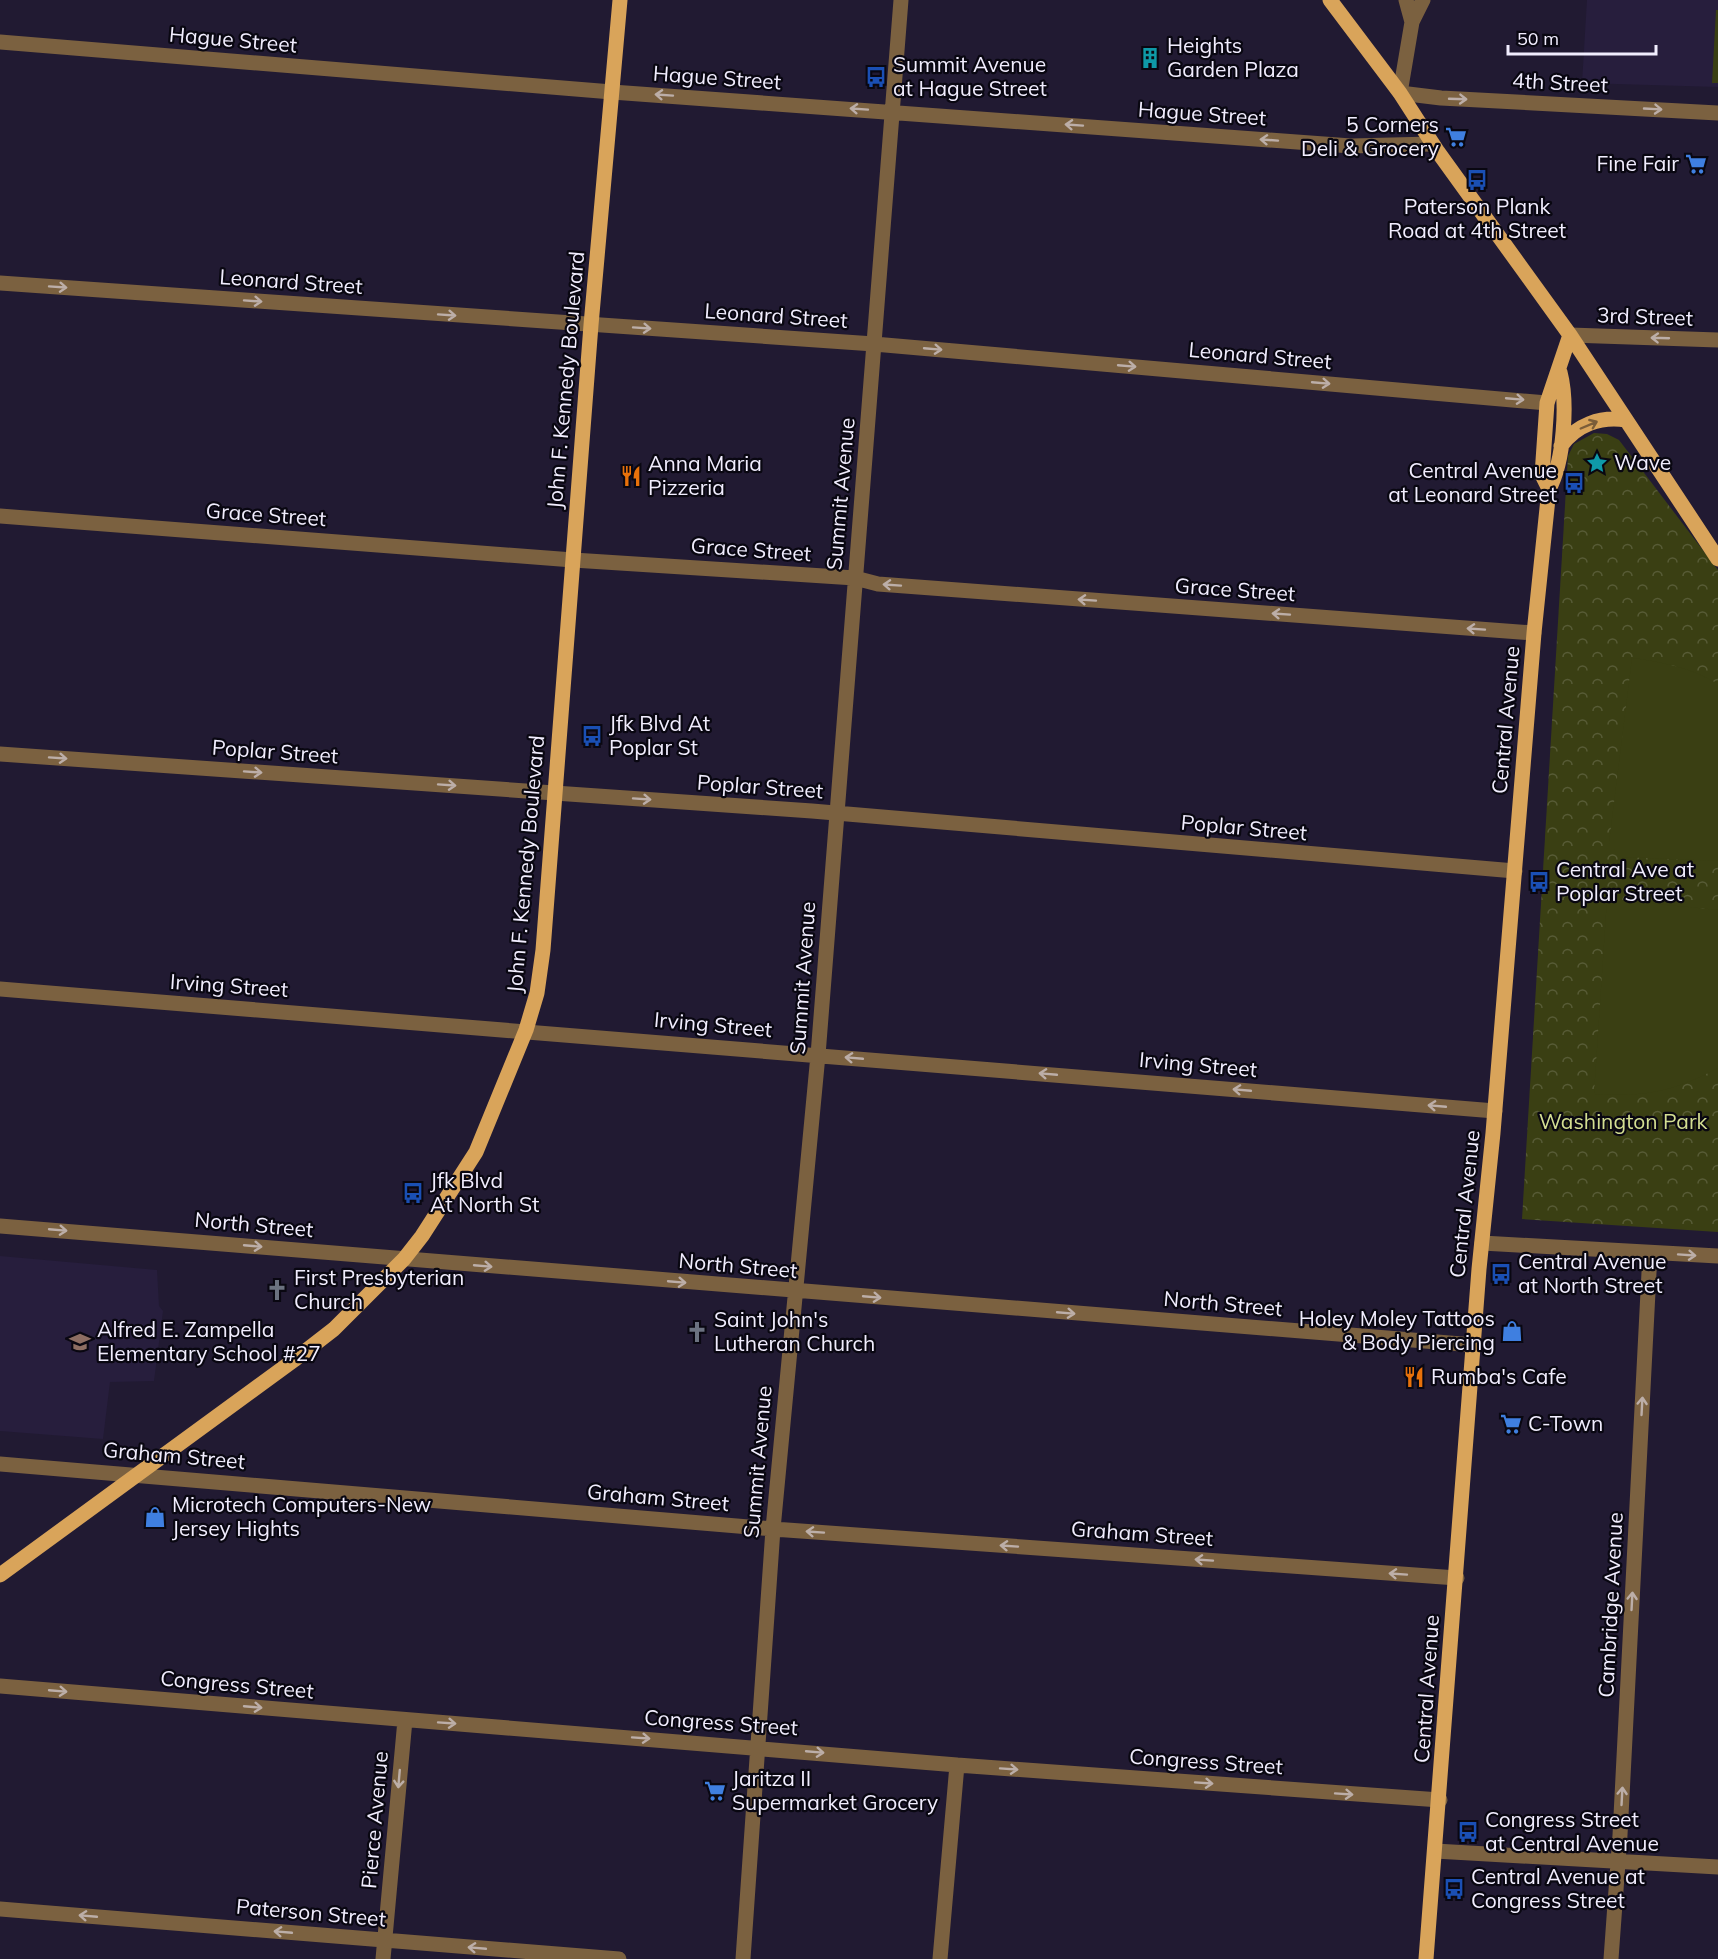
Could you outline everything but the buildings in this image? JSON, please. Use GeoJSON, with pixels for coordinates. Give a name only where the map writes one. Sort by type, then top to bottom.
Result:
{"type":"FeatureCollection","features":[{"type":"Feature","properties":{"kind":"main road","name":"John F. Kennedy Boulevard"},"geometry":{"type":"LineString","coordinates":[[0,1575],[334,1329],[404,1259],[422,1236],[476,1152],[526,1030],[537,993],[543,950],[591,325],[620,0]]}},
{"type":"Feature","properties":{"kind":"main road"},"geometry":{"type":"LineString","coordinates":[[1330,0],[1400,93],[1432,144],[1570,335],[1718,559]]}},
{"type":"Feature","properties":{"kind":"main road","name":"Central Avenue"},"geometry":{"type":"LineString","coordinates":[[1549,489],[1542,476],[1548,403],[1560,372],[1570,335]]}},
{"type":"Feature","properties":{"kind":"main road","name":"Central Avenue"},"geometry":{"type":"LineString","coordinates":[[1426,1959],[1482,1243],[1534,633],[1549,489],[1557,475],[1565,391],[1560,372]]}},
{"type":"Feature","properties":{"kind":"main road"},"geometry":{"type":"LineString","coordinates":[[1560,448],[1571,433],[1596,422],[1626,420]]}},
{"type":"Feature","properties":{"kind":"street","name":"Summit Avenue"},"geometry":{"type":"LineString","coordinates":[[743,1959],[773,1529],[818,1055],[901,0]]}},
{"type":"Feature","properties":{"kind":"street"},"geometry":{"type":"LineString","coordinates":[[1406,0],[1412,22]]}},
{"type":"Feature","properties":{"kind":"street"},"geometry":{"type":"LineString","coordinates":[[1400,93],[1412,22],[1423,0]]}},
{"type":"Feature","properties":{"kind":"street","name":"Hague Street"},"geometry":{"type":"LineString","coordinates":[[0,42],[612,92],[1351,146],[1432,144]]}},
{"type":"Feature","properties":{"kind":"street","name":"4th Street"},"geometry":{"type":"LineString","coordinates":[[1400,93],[1441,98],[1718,112]]}},
{"type":"Feature","properties":{"kind":"street","name":"Leonard Street"},"geometry":{"type":"LineString","coordinates":[[0,283],[874,345],[1548,403]]}},
{"type":"Feature","properties":{"kind":"street","name":"3rd Street"},"geometry":{"type":"LineString","coordinates":[[1570,335],[1718,340]]}},
{"type":"Feature","properties":{"kind":"street","name":"Grace Street"},"geometry":{"type":"LineString","coordinates":[[0,516],[573,560],[855,578],[878,584],[1534,633]]}},
{"type":"Feature","properties":{"kind":"street","name":"Poplar Street"},"geometry":{"type":"LineString","coordinates":[[0,754],[836,813],[1515,872]]}},
{"type":"Feature","properties":{"kind":"street","name":"Irving Street"},"geometry":{"type":"LineString","coordinates":[[0,989],[526,1030],[1495,1111]]}},
{"type":"Feature","properties":{"kind":"street","name":"North Street"},"geometry":{"type":"LineString","coordinates":[[0,1226],[795,1292],[1474,1345]]}},
{"type":"Feature","properties":{"kind":"street"},"geometry":{"type":"LineString","coordinates":[[1482,1243],[1718,1257]]}},
{"type":"Feature","properties":{"kind":"street","name":"Cambridge Avenue"},"geometry":{"type":"LineString","coordinates":[[1611,1959],[1650,1252]]}},
{"type":"Feature","properties":{"kind":"street","name":"Graham Street"},"geometry":{"type":"LineString","coordinates":[[0,1464],[773,1529],[1457,1578]]}},
{"type":"Feature","properties":{"kind":"street","name":"Congress Street"},"geometry":{"type":"LineString","coordinates":[[0,1686],[957,1765],[1440,1800]]}},
{"type":"Feature","properties":{"kind":"street","name":"Pierce Avenue"},"geometry":{"type":"LineString","coordinates":[[383,1959],[405,1720]]}},
{"type":"Feature","properties":{"kind":"street"},"geometry":{"type":"LineString","coordinates":[[940,1959],[957,1765]]}},
{"type":"Feature","properties":{"kind":"street"},"geometry":{"type":"LineString","coordinates":[[1435,1851],[1718,1867]]}},
{"type":"Feature","properties":{"kind":"street","name":"Paterson Street"},"geometry":{"type":"LineString","coordinates":[[0,1909],[619,1959]]}},
{"type":"Feature","properties":{"kind":"shaded area"},"geometry":{"type":"Polygon","coordinates":[[[1587,0],[1718,0],[1718,87],[1582,83],[1587,0]]]}},
{"type":"Feature","properties":{"kind":"shaded area","name":"Alfred E. Zampella Elementary School #27"},"geometry":{"type":"Polygon","coordinates":[[[0,1256],[157,1270],[159,1306],[163,1311],[154,1381],[110,1382],[103,1439],[0,1431],[0,1256]]]}},
{"type":"Feature","properties":{"kind":"green space"},"geometry":{"type":"Polygon","coordinates":[[[1716,10],[1718,10],[1718,83],[1712,83],[1716,10]]]}},
{"type":"Feature","properties":{"kind":"green space","name":"Washington Park"},"geometry":{"type":"Polygon","coordinates":[[[1594,433],[1607,434],[1619,440],[1718,570],[1718,1232],[1522,1219],[1568,456],[1574,444],[1594,433]]]}},
{"type":"Feature","properties":{"kind":"green space"},"geometry":{"type":"Polygon","coordinates":[[[1632,658],[1676,666],[1718,684],[1718,861],[1621,857],[1609,843],[1632,658]]]}},
{"type":"Feature","properties":{"kind":"green space"},"geometry":{"type":"Polygon","coordinates":[[[1607,899],[1718,910],[1718,1068],[1687,1083],[1658,1091],[1629,1095],[1594,1094],[1607,899]]]}},
{"type":"Feature","properties":{"kind":"place","name":"Heights Garden Plaza"},"geometry":{"type":"Point","coordinates":[1150,58]}},
{"type":"Feature","properties":{"kind":"place","name":"Summit Avenue at Hague Street"},"geometry":{"type":"Point","coordinates":[876,77]}},
{"type":"Feature","properties":{"kind":"place","name":"5 Corners Deli & Grocery"},"geometry":{"type":"Point","coordinates":[1456,137]}},
{"type":"Feature","properties":{"kind":"place","name":"Fine Fair"},"geometry":{"type":"Point","coordinates":[1696,164]}},
{"type":"Feature","properties":{"kind":"place","name":"Paterson Plank Road at 4th Street"},"geometry":{"type":"Point","coordinates":[1477,180]}},
{"type":"Feature","properties":{"kind":"place","name":"Wave"},"geometry":{"type":"Point","coordinates":[1597,463]}},
{"type":"Feature","properties":{"kind":"place","name":"Anna Maria Pizzeria"},"geometry":{"type":"Point","coordinates":[631,476]}},
{"type":"Feature","properties":{"kind":"place","name":"Central Avenue at Leonard Street"},"geometry":{"type":"Point","coordinates":[1574,483]}},
{"type":"Feature","properties":{"kind":"place","name":"Jfk Blvd At Poplar St"},"geometry":{"type":"Point","coordinates":[592,736]}},
{"type":"Feature","properties":{"kind":"place","name":"Central Ave at Poplar Street"},"geometry":{"type":"Point","coordinates":[1539,882]}},
{"type":"Feature","properties":{"kind":"place","name":"Jfk Blvd At North St"},"geometry":{"type":"Point","coordinates":[413,1193]}},
{"type":"Feature","properties":{"kind":"place","name":"Central Avenue at North Street"},"geometry":{"type":"Point","coordinates":[1501,1274]}},
{"type":"Feature","properties":{"kind":"place","name":"First Presbyterian Church"},"geometry":{"type":"Point","coordinates":[277,1290]}},
{"type":"Feature","properties":{"kind":"place","name":"Holey Moley Tattoos & Body Piercing"},"geometry":{"type":"Point","coordinates":[1512,1331]}},
{"type":"Feature","properties":{"kind":"place","name":"Saint John's Lutheran Church"},"geometry":{"type":"Point","coordinates":[697,1332]}},
{"type":"Feature","properties":{"kind":"place","name":"Alfred E. Zampella Elementary School #27"},"geometry":{"type":"Point","coordinates":[80,1342]}},
{"type":"Feature","properties":{"kind":"place","name":"Rumba's Cafe"},"geometry":{"type":"Point","coordinates":[1414,1377]}},
{"type":"Feature","properties":{"kind":"place","name":"C-Town"},"geometry":{"type":"Point","coordinates":[1511,1424]}},
{"type":"Feature","properties":{"kind":"place","name":"Microtech Computers-New Jersey Hights"},"geometry":{"type":"Point","coordinates":[155,1517]}},
{"type":"Feature","properties":{"kind":"place","name":"Jaritza II Supermarket Grocery"},"geometry":{"type":"Point","coordinates":[715,1791]}},
{"type":"Feature","properties":{"kind":"place","name":"Congress Street at Central Avenue"},"geometry":{"type":"Point","coordinates":[1468,1832]}},
{"type":"Feature","properties":{"kind":"place","name":"Central Avenue at Congress Street"},"geometry":{"type":"Point","coordinates":[1454,1889]}}]}
